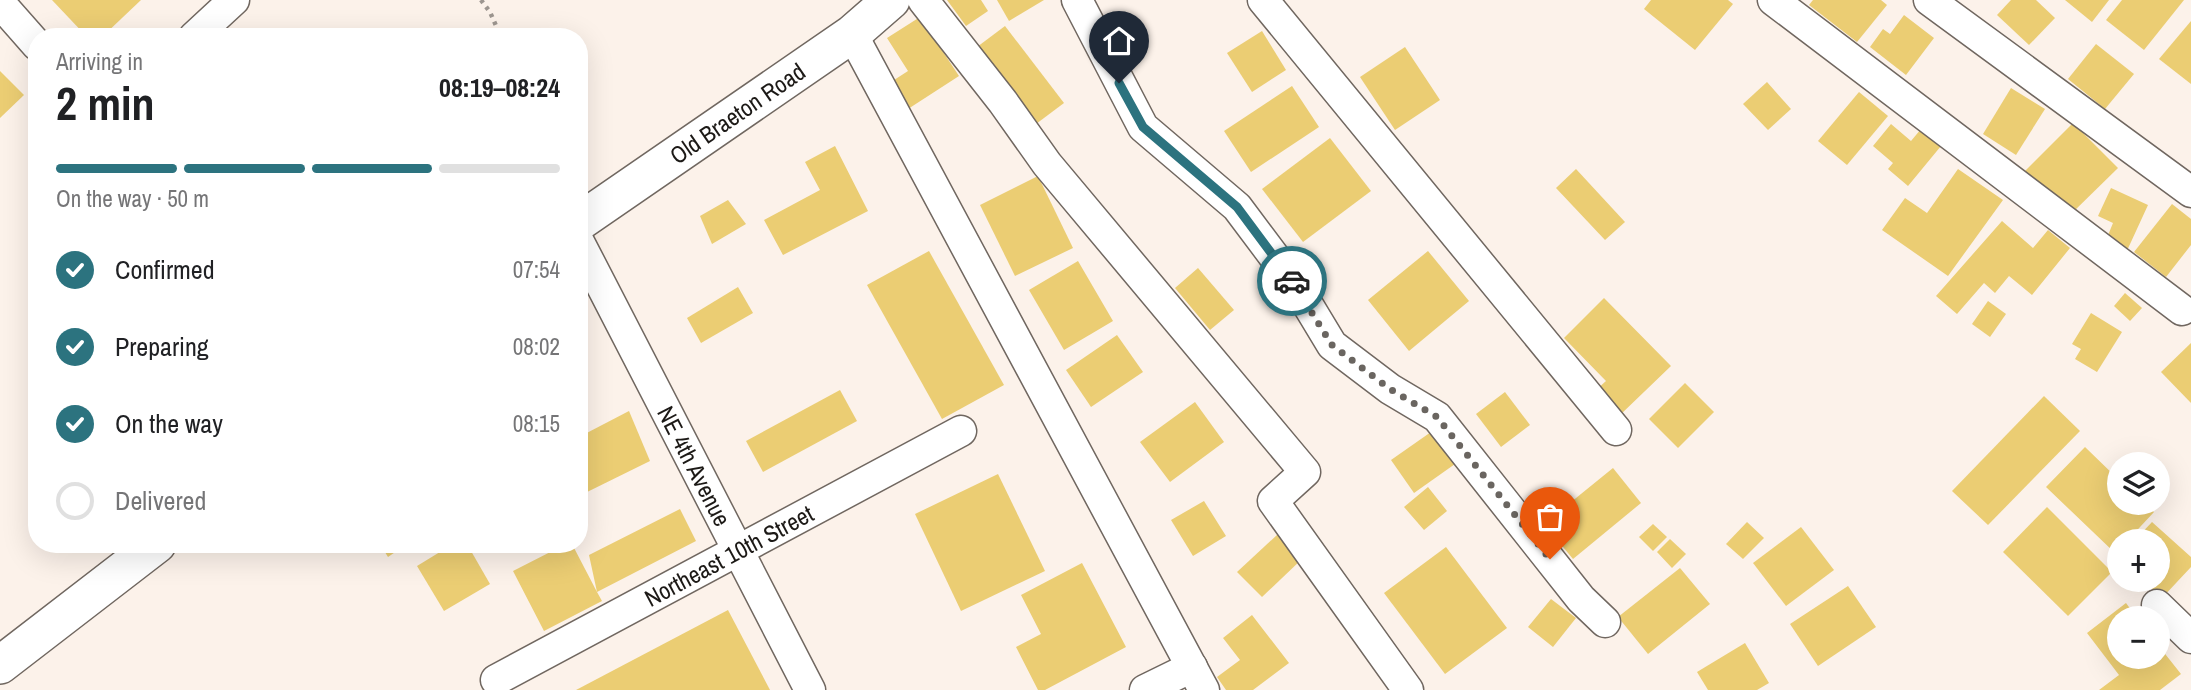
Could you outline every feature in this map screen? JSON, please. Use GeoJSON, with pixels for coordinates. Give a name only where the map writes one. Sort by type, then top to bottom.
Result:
{"type":"FeatureCollection","features":[{"type":"Feature","properties":{"kind":"street"},"geometry":{"type":"LineString","coordinates":[[204,28],[234,0]]}},
{"type":"Feature","properties":{"kind":"street","name":"Old Braeton Road"},"geometry":{"type":"LineString","coordinates":[[588,216],[852,34],[891,0]]}},
{"type":"Feature","properties":{"kind":"street"},"geometry":{"type":"LineString","coordinates":[[923,0],[1003,102],[1046,164],[1305,472],[1273,500],[1408,690]]}},
{"type":"Feature","properties":{"kind":"street"},"geometry":{"type":"LineString","coordinates":[[1077,0],[1143,127],[1237,207],[1297,288],[1332,345],[1390,389],[1437,417],[1581,599],[1605,622]]}},
{"type":"Feature","properties":{"kind":"street"},"geometry":{"type":"LineString","coordinates":[[1263,0],[1616,430]]}},
{"type":"Feature","properties":{"kind":"street"},"geometry":{"type":"LineString","coordinates":[[1773,0],[2182,310]]}},
{"type":"Feature","properties":{"kind":"street"},"geometry":{"type":"LineString","coordinates":[[1929,0],[2191,192]]}},
{"type":"Feature","properties":{"kind":"street"},"geometry":{"type":"LineString","coordinates":[[0,3],[28,35]]}},
{"type":"Feature","properties":{"kind":"street"},"geometry":{"type":"LineString","coordinates":[[852,34],[1198,679],[1145,690]]}},
{"type":"Feature","properties":{"kind":"street","name":"NE 4th Avenue"},"geometry":{"type":"LineString","coordinates":[[588,259],[810,690]]}},
{"type":"Feature","properties":{"kind":"street","name":"Northeast 10th Street"},"geometry":{"type":"LineString","coordinates":[[496,680],[961,431]]}},
{"type":"Feature","properties":{"kind":"street"},"geometry":{"type":"LineString","coordinates":[[0,665],[145,553]]}},
{"type":"Feature","properties":{"kind":"street"},"geometry":{"type":"LineString","coordinates":[[2157,605],[2191,638]]}},
{"type":"Feature","properties":{"kind":"path"},"geometry":{"type":"LineString","coordinates":[[481,0],[497,28]]}},
{"type":"Feature","properties":{"kind":"building"},"geometry":{"type":"Polygon","coordinates":[[[52,0],[141,0],[111,28],[78,28],[52,0]]]}},
{"type":"Feature","properties":{"kind":"building"},"geometry":{"type":"Polygon","coordinates":[[[947,0],[981,0],[988,11],[966,26],[947,0]]]}},
{"type":"Feature","properties":{"kind":"building"},"geometry":{"type":"Polygon","coordinates":[[[997,0],[1044,0],[1009,21],[997,0]]]}},
{"type":"Feature","properties":{"kind":"building"},"geometry":{"type":"Polygon","coordinates":[[[1651,0],[1728,0],[1733,4],[1695,50],[1644,9],[1651,0]]]}},
{"type":"Feature","properties":{"kind":"building"},"geometry":{"type":"Polygon","coordinates":[[[1813,0],[1881,0],[1887,5],[1857,42],[1809,5],[1813,0]]]}},
{"type":"Feature","properties":{"kind":"building"},"geometry":{"type":"Polygon","coordinates":[[[2011,0],[2036,0],[2055,18],[2029,45],[1997,15],[2011,0]]]}},
{"type":"Feature","properties":{"kind":"building"},"geometry":{"type":"Polygon","coordinates":[[[2065,0],[2109,0],[2092,22],[2065,0]]]}},
{"type":"Feature","properties":{"kind":"building"},"geometry":{"type":"Polygon","coordinates":[[[2122,0],[2184,0],[2144,50],[2106,20],[2122,0]]]}},
{"type":"Feature","properties":{"kind":"building"},"geometry":{"type":"Polygon","coordinates":[[[1904,15],[1934,38],[1906,75],[1870,47],[1883,29],[1890,34],[1904,15]]]}},
{"type":"Feature","properties":{"kind":"building"},"geometry":{"type":"Polygon","coordinates":[[[920,17],[959,76],[908,109],[891,82],[908,71],[887,38],[920,17]]]}},
{"type":"Feature","properties":{"kind":"building"},"geometry":{"type":"Polygon","coordinates":[[[2191,21],[2191,84],[2159,59],[2191,21]]]}},
{"type":"Feature","properties":{"kind":"building"},"geometry":{"type":"Polygon","coordinates":[[[1005,26],[1064,103],[1036,124],[977,47],[1005,26]]]}},
{"type":"Feature","properties":{"kind":"building"},"geometry":{"type":"Polygon","coordinates":[[[1262,31],[1286,70],[1252,92],[1227,53],[1262,31]]]}},
{"type":"Feature","properties":{"kind":"building"},"geometry":{"type":"Polygon","coordinates":[[[2096,44],[2134,74],[2105,109],[2068,79],[2096,44]]]}},
{"type":"Feature","properties":{"kind":"building"},"geometry":{"type":"Polygon","coordinates":[[[1405,47],[1440,100],[1395,130],[1360,77],[1405,47]]]}},
{"type":"Feature","properties":{"kind":"building"},"geometry":{"type":"Polygon","coordinates":[[[0,71],[24,95],[0,118],[0,71]]]}},
{"type":"Feature","properties":{"kind":"building"},"geometry":{"type":"Polygon","coordinates":[[[1767,82],[1791,109],[1768,130],[1743,104],[1767,82]]]}},
{"type":"Feature","properties":{"kind":"building"},"geometry":{"type":"Polygon","coordinates":[[[1292,86],[1319,127],[1251,172],[1224,131],[1292,86]]]}},
{"type":"Feature","properties":{"kind":"building"},"geometry":{"type":"Polygon","coordinates":[[[2011,88],[2045,109],[2016,155],[1983,134],[2011,88]]]}},
{"type":"Feature","properties":{"kind":"building"},"geometry":{"type":"Polygon","coordinates":[[[1859,92],[1888,116],[1847,165],[1818,141],[1859,92]]]}},
{"type":"Feature","properties":{"kind":"building"},"geometry":{"type":"Polygon","coordinates":[[[2073,123],[2118,168],[2069,216],[2024,172],[2073,123]]]}},
{"type":"Feature","properties":{"kind":"building"},"geometry":{"type":"Polygon","coordinates":[[[1891,124],[1911,141],[1921,129],[1941,146],[1908,186],[1888,169],[1893,163],[1873,146],[1891,124]]]}},
{"type":"Feature","properties":{"kind":"building"},"geometry":{"type":"Polygon","coordinates":[[[1330,138],[1371,191],[1303,242],[1262,189],[1330,138]]]}},
{"type":"Feature","properties":{"kind":"building"},"geometry":{"type":"Polygon","coordinates":[[[835,146],[868,211],[783,255],[764,220],[820,190],[805,162],[835,146]]]}},
{"type":"Feature","properties":{"kind":"building"},"geometry":{"type":"Polygon","coordinates":[[[1576,169],[1625,222],[1605,240],[1556,188],[1576,169]]]}},
{"type":"Feature","properties":{"kind":"building"},"geometry":{"type":"Polygon","coordinates":[[[1958,169],[2003,200],[1948,276],[1882,230],[1905,198],[1927,213],[1958,169]]]}},
{"type":"Feature","properties":{"kind":"building"},"geometry":{"type":"Polygon","coordinates":[[[1038,176],[1073,248],[1015,276],[980,205],[1038,176]]]}},
{"type":"Feature","properties":{"kind":"building"},"geometry":{"type":"Polygon","coordinates":[[[2111,188],[2148,205],[2125,255],[2104,245],[2113,223],[2098,216],[2111,188]]]}},
{"type":"Feature","properties":{"kind":"building"},"geometry":{"type":"Polygon","coordinates":[[[728,200],[746,224],[712,244],[700,216],[728,200]]]}},
{"type":"Feature","properties":{"kind":"building"},"geometry":{"type":"Polygon","coordinates":[[[2172,204],[2191,219],[2191,245],[2166,277],[2134,252],[2172,204]]]}},
{"type":"Feature","properties":{"kind":"building"},"geometry":{"type":"Polygon","coordinates":[[[2002,221],[2033,248],[2048,230],[2070,248],[2032,295],[2009,276],[1995,293],[1984,283],[1957,314],[1936,296],[2002,221]]]}},
{"type":"Feature","properties":{"kind":"building"},"geometry":{"type":"Polygon","coordinates":[[[929,251],[1004,385],[942,419],[867,285],[929,251]]]}},
{"type":"Feature","properties":{"kind":"building"},"geometry":{"type":"Polygon","coordinates":[[[1428,251],[1469,301],[1409,351],[1368,300],[1428,251]]]}},
{"type":"Feature","properties":{"kind":"building"},"geometry":{"type":"Polygon","coordinates":[[[1078,261],[1113,321],[1064,350],[1029,290],[1078,261]]]}},
{"type":"Feature","properties":{"kind":"building"},"geometry":{"type":"Polygon","coordinates":[[[1198,268],[1234,310],[1210,330],[1175,288],[1198,268]]]}},
{"type":"Feature","properties":{"kind":"building"},"geometry":{"type":"Polygon","coordinates":[[[738,287],[753,313],[701,343],[687,318],[738,287]]]}},
{"type":"Feature","properties":{"kind":"building"},"geometry":{"type":"Polygon","coordinates":[[[2125,293],[2142,308],[2130,321],[2114,306],[2125,293]]]}},
{"type":"Feature","properties":{"kind":"building"},"geometry":{"type":"Polygon","coordinates":[[[1604,298],[1671,366],[1619,416],[1595,391],[1606,381],[1564,338],[1604,298]]]}},
{"type":"Feature","properties":{"kind":"building"},"geometry":{"type":"Polygon","coordinates":[[[1988,301],[2006,314],[1990,337],[1972,324],[1988,301]]]}},
{"type":"Feature","properties":{"kind":"building"},"geometry":{"type":"Polygon","coordinates":[[[2091,313],[2122,332],[2097,372],[2075,359],[2081,349],[2072,344],[2091,313]]]}},
{"type":"Feature","properties":{"kind":"building"},"geometry":{"type":"Polygon","coordinates":[[[1117,335],[1143,372],[1091,407],[1066,370],[1117,335]]]}},
{"type":"Feature","properties":{"kind":"building"},"geometry":{"type":"Polygon","coordinates":[[[2191,343],[2191,403],[2161,372],[2191,343]]]}},
{"type":"Feature","properties":{"kind":"building"},"geometry":{"type":"Polygon","coordinates":[[[1685,383],[1714,412],[1678,448],[1649,419],[1685,383]]]}},
{"type":"Feature","properties":{"kind":"building"},"geometry":{"type":"Polygon","coordinates":[[[840,390],[857,421],[763,472],[746,441],[840,390]]]}},
{"type":"Feature","properties":{"kind":"building"},"geometry":{"type":"Polygon","coordinates":[[[1505,392],[1530,425],[1501,447],[1476,414],[1505,392]]]}},
{"type":"Feature","properties":{"kind":"building"},"geometry":{"type":"Polygon","coordinates":[[[2044,396],[2080,431],[1988,525],[1952,491],[2044,396]]]}},
{"type":"Feature","properties":{"kind":"building"},"geometry":{"type":"Polygon","coordinates":[[[1195,402],[1224,442],[1170,482],[1140,442],[1195,402]]]}},
{"type":"Feature","properties":{"kind":"building"},"geometry":{"type":"Polygon","coordinates":[[[629,411],[650,461],[588,492],[588,432],[629,411]]]}},
{"type":"Feature","properties":{"kind":"building"},"geometry":{"type":"Polygon","coordinates":[[[1431,432],[1455,464],[1414,493],[1391,460],[1431,432]]]}},
{"type":"Feature","properties":{"kind":"building"},"geometry":{"type":"Polygon","coordinates":[[[2085,447],[2107,468],[2107,515],[2151,515],[2138,529],[2107,529],[2107,545],[2046,487],[2085,447]]]}},
{"type":"Feature","properties":{"kind":"building"},"geometry":{"type":"Polygon","coordinates":[[[1613,468],[1641,503],[1573,559],[1544,524],[1613,468]]]}},
{"type":"Feature","properties":{"kind":"building"},"geometry":{"type":"Polygon","coordinates":[[[998,474],[1045,571],[961,611],[915,514],[998,474]]]}},
{"type":"Feature","properties":{"kind":"building"},"geometry":{"type":"Polygon","coordinates":[[[1428,487],[1447,511],[1424,530],[1404,507],[1428,487]]]}},
{"type":"Feature","properties":{"kind":"building"},"geometry":{"type":"Polygon","coordinates":[[[1204,501],[1226,536],[1193,556],[1171,520],[1204,501]]]}},
{"type":"Feature","properties":{"kind":"building"},"geometry":{"type":"Polygon","coordinates":[[[2047,507],[2107,567],[2107,577],[2068,616],[2003,552],[2047,507]]]}},
{"type":"Feature","properties":{"kind":"building"},"geometry":{"type":"Polygon","coordinates":[[[680,509],[696,541],[597,592],[589,555],[680,509]]]}},
{"type":"Feature","properties":{"kind":"building"},"geometry":{"type":"Polygon","coordinates":[[[1747,522],[1764,538],[1743,559],[1726,544],[1747,522]]]}},
{"type":"Feature","properties":{"kind":"building"},"geometry":{"type":"Polygon","coordinates":[[[2152,522],[2160,529],[2145,529],[2152,522]]]}},
{"type":"Feature","properties":{"kind":"building"},"geometry":{"type":"Polygon","coordinates":[[[1653,524],[1667,537],[1653,551],[1639,537],[1653,524]]]}},
{"type":"Feature","properties":{"kind":"building"},"geometry":{"type":"Polygon","coordinates":[[[1801,527],[1834,570],[1786,606],[1753,563],[1801,527]]]}},
{"type":"Feature","properties":{"kind":"building"},"geometry":{"type":"Polygon","coordinates":[[[1278,534],[1302,559],[1262,597],[1237,572],[1278,534]]]}},
{"type":"Feature","properties":{"kind":"building"},"geometry":{"type":"Polygon","coordinates":[[[2170,538],[2191,557],[2191,567],[2170,589],[2170,538]]]}},
{"type":"Feature","properties":{"kind":"building"},"geometry":{"type":"Polygon","coordinates":[[[1670,539],[1686,554],[1672,568],[1657,552],[1670,539]]]}},
{"type":"Feature","properties":{"kind":"building"},"geometry":{"type":"Polygon","coordinates":[[[1446,547],[1507,628],[1445,674],[1384,593],[1446,547]]]}},
{"type":"Feature","properties":{"kind":"building"},"geometry":{"type":"Polygon","coordinates":[[[438,553],[472,553],[490,584],[444,611],[417,566],[438,553]]]}},
{"type":"Feature","properties":{"kind":"building"},"geometry":{"type":"Polygon","coordinates":[[[548,553],[577,553],[602,601],[544,631],[513,571],[548,553]]]}},
{"type":"Feature","properties":{"kind":"building"},"geometry":{"type":"Polygon","coordinates":[[[1082,563],[1126,647],[1045,690],[1038,690],[1016,647],[1041,634],[1021,595],[1082,563]]]}},
{"type":"Feature","properties":{"kind":"building"},"geometry":{"type":"Polygon","coordinates":[[[1680,568],[1710,604],[1648,654],[1618,617],[1680,568]]]}},
{"type":"Feature","properties":{"kind":"building"},"geometry":{"type":"Polygon","coordinates":[[[1848,586],[1876,627],[1818,666],[1790,624],[1848,586]]]}},
{"type":"Feature","properties":{"kind":"building"},"geometry":{"type":"Polygon","coordinates":[[[2155,592],[2168,592],[2162,598],[2155,592]]]}},
{"type":"Feature","properties":{"kind":"building"},"geometry":{"type":"Polygon","coordinates":[[[1551,599],[1576,618],[1553,647],[1528,627],[1551,599]]]}},
{"type":"Feature","properties":{"kind":"building"},"geometry":{"type":"Polygon","coordinates":[[[728,610],[770,690],[576,690],[728,610]]]}},
{"type":"Feature","properties":{"kind":"building"},"geometry":{"type":"Polygon","coordinates":[[[1252,615],[1289,663],[1253,690],[1226,690],[1217,677],[1240,660],[1223,638],[1252,615]]]}},
{"type":"Feature","properties":{"kind":"building"},"geometry":{"type":"Polygon","coordinates":[[[2107,618],[2107,659],[2087,633],[2107,618]]]}},
{"type":"Feature","properties":{"kind":"building"},"geometry":{"type":"Polygon","coordinates":[[[1745,643],[1769,683],[1757,690],[1708,690],[1697,672],[1745,643]]]}},
{"type":"Feature","properties":{"kind":"building"},"geometry":{"type":"Polygon","coordinates":[[[2170,660],[2181,674],[2160,690],[2099,690],[2119,675],[2114,669],[2170,669],[2170,660]]]}},
{"type":"Feature","properties":{"kind":"way so far"},"geometry":{"type":"LineString","coordinates":[[1292,281],[1332,345],[1390,389],[1437,417],[1550,559]]}},
{"type":"Feature","properties":{"kind":"route"},"geometry":{"type":"LineString","coordinates":[[1119,83],[1143,127],[1237,207],[1292,281]]}}]}
